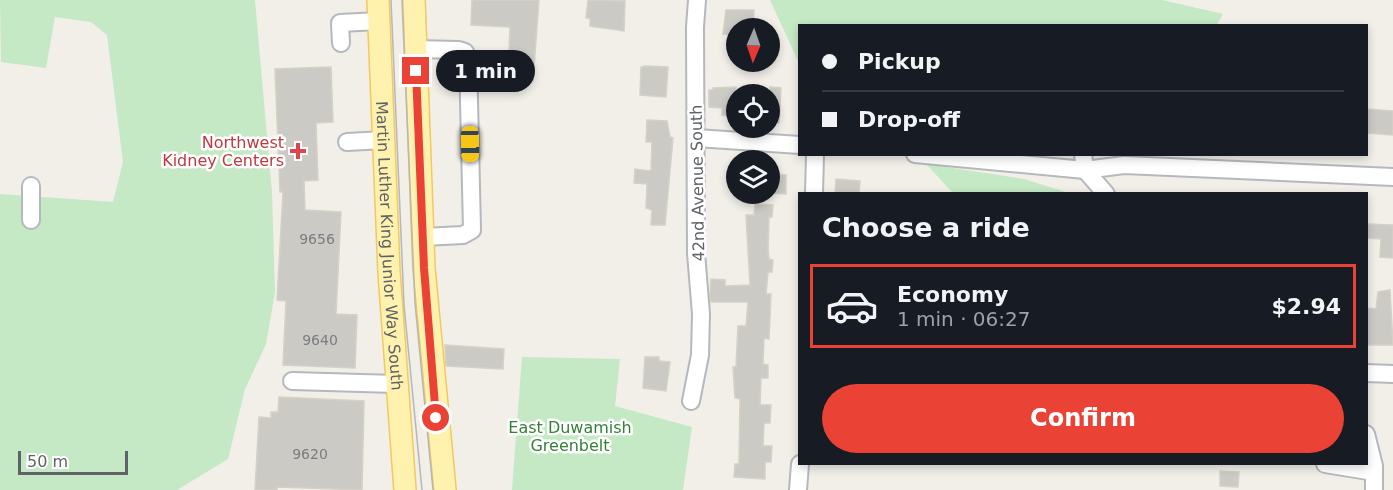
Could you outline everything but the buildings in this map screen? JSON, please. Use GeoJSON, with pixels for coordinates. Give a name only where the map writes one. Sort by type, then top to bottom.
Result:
{"type":"FeatureCollection","features":[{"type":"Feature","properties":{"kind":"main road","name":"Martin Luther King Junior Way South"},"geometry":{"type":"LineString","coordinates":[[414,0],[429,343],[445,490]]}},
{"type":"Feature","properties":{"kind":"main road","name":"Martin Luther King Junior Way South"},"geometry":{"type":"LineString","coordinates":[[379,10],[396,384],[405,490]]}},
{"type":"Feature","properties":{"kind":"street","name":"42nd Avenue South"},"geometry":{"type":"LineString","coordinates":[[691,401],[700,355],[701,314],[696,254],[695,27],[697,0]]}},
{"type":"Feature","properties":{"kind":"street"},"geometry":{"type":"LineString","coordinates":[[341,43],[340,23],[379,10]]}},
{"type":"Feature","properties":{"kind":"street"},"geometry":{"type":"LineString","coordinates":[[415,49],[459,50],[465,52],[468,58],[472,230],[463,235],[423,237]]}},
{"type":"Feature","properties":{"kind":"street"},"geometry":{"type":"LineString","coordinates":[[696,138],[798,145]]}},
{"type":"Feature","properties":{"kind":"street"},"geometry":{"type":"LineString","coordinates":[[347,142],[384,140]]}},
{"type":"Feature","properties":{"kind":"street"},"geometry":{"type":"LineString","coordinates":[[814,192],[815,156]]}},
{"type":"Feature","properties":{"kind":"street"},"geometry":{"type":"LineString","coordinates":[[957,156],[1393,177]]}},
{"type":"Feature","properties":{"kind":"street"},"geometry":{"type":"LineString","coordinates":[[1084,162],[1105,192]]}},
{"type":"Feature","properties":{"kind":"street"},"geometry":{"type":"LineString","coordinates":[[31,186],[31,220]]}},
{"type":"Feature","properties":{"kind":"street"},"geometry":{"type":"LineString","coordinates":[[1368,373],[1393,374]]}},
{"type":"Feature","properties":{"kind":"street"},"geometry":{"type":"LineString","coordinates":[[292,381],[396,384]]}},
{"type":"Feature","properties":{"kind":"street"},"geometry":{"type":"LineString","coordinates":[[1368,444],[1374,472],[1374,490]]}},
{"type":"Feature","properties":{"kind":"street"},"geometry":{"type":"LineString","coordinates":[[798,490],[800,465]]}},
{"type":"Feature","properties":{"kind":"street"},"geometry":{"type":"LineString","coordinates":[[1331,465],[1374,472]]}},
{"type":"Feature","properties":{"kind":"green space"},"geometry":{"type":"Polygon","coordinates":[[[0,0],[255,0],[272,193],[275,292],[266,344],[245,389],[228,459],[177,490],[0,490],[0,194],[113,202],[123,162],[107,35],[91,22],[55,17],[46,68],[1,62],[0,0]]]}},
{"type":"Feature","properties":{"kind":"green space"},"geometry":{"type":"Polygon","coordinates":[[[770,0],[1162,0],[1223,14],[1217,24],[798,24],[798,61],[770,0]]]}},
{"type":"Feature","properties":{"kind":"green space"},"geometry":{"type":"Polygon","coordinates":[[[926,164],[1024,179],[1066,192],[952,192],[926,164]]]}},
{"type":"Feature","properties":{"kind":"green space","name":"East Duwamish Greenbelt"},"geometry":{"type":"Polygon","coordinates":[[[522,357],[620,359],[615,406],[692,427],[683,490],[512,490],[522,357]]]}},
{"type":"Feature","properties":{"kind":"tram line"},"geometry":{"type":"LineString","coordinates":[[391,0],[404,305],[422,490]]}},
{"type":"Feature","properties":{"kind":"tram line"},"geometry":{"type":"LineString","coordinates":[[402,0],[415,303],[433,490]]}},
{"type":"Feature","properties":{"kind":"place","name":"Northwest Kidney Centers"},"geometry":{"type":"Point","coordinates":[298,151]}},
{"type":"Feature","properties":{"kind":"route"},"geometry":{"type":"LineString","coordinates":[[416,71],[424,268],[436,418]]}}]}
